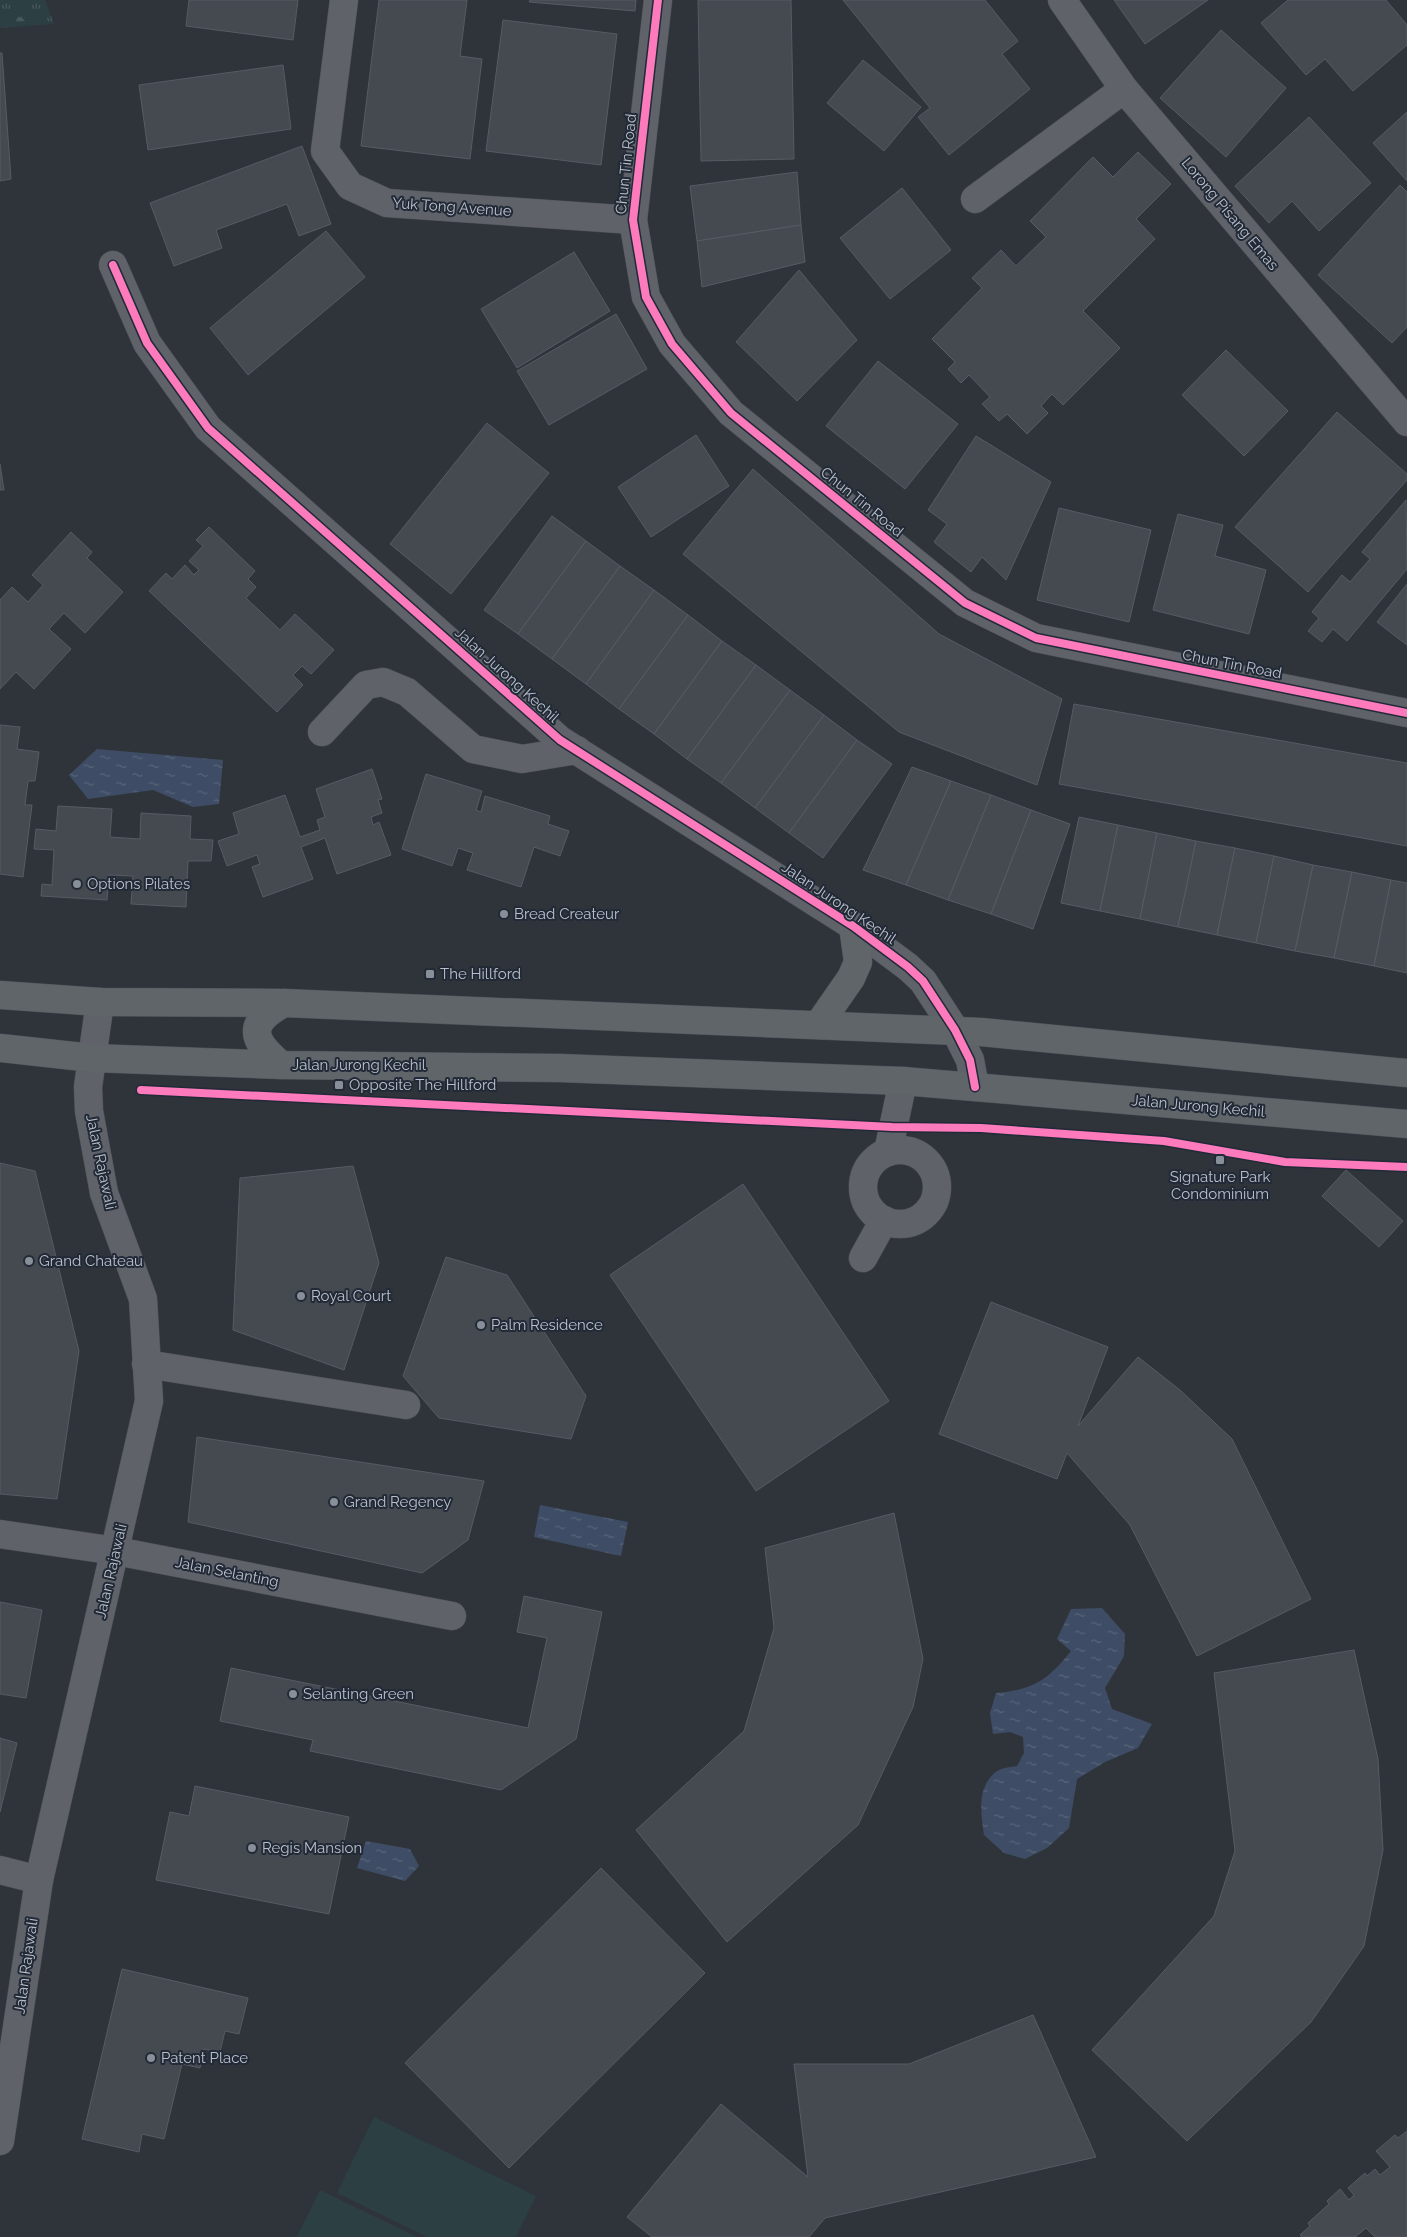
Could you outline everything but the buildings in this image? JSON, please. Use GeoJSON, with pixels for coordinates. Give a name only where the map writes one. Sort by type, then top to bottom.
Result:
{"type":"FeatureCollection","features":[{"type":"Feature","properties":{"kind":"main road"},"geometry":{"type":"LineString","coordinates":[[818,1024],[851,978],[858,962],[853,926]]}},
{"type":"Feature","properties":{"kind":"main road"},"geometry":{"type":"LineString","coordinates":[[0,995],[100,1002],[284,1003],[588,1017],[955,1030],[1407,1073]]}},
{"type":"Feature","properties":{"kind":"main road"},"geometry":{"type":"LineString","coordinates":[[282,1065],[264,1050],[257,1035],[258,1026],[263,1016],[284,1003]]}},
{"type":"Feature","properties":{"kind":"main road","name":"Jalan Jurong Kechil"},"geometry":{"type":"LineString","coordinates":[[0,1048],[92,1058],[282,1065],[560,1068],[903,1081],[1407,1124]]}},
{"type":"Feature","properties":{"kind":"street","name":"Yuk Tong Avenue"},"geometry":{"type":"LineString","coordinates":[[344,0],[325,151],[350,186],[386,203],[633,220]]}},
{"type":"Feature","properties":{"kind":"street","name":"Chun Tin Road"},"geometry":{"type":"LineString","coordinates":[[658,0],[633,220],[646,297],[672,344],[731,413],[965,603],[1036,638],[1407,713]]}},
{"type":"Feature","properties":{"kind":"street","name":"Lorong Pisang Emas"},"geometry":{"type":"LineString","coordinates":[[1062,0],[1124,89],[1407,422]]}},
{"type":"Feature","properties":{"kind":"street"},"geometry":{"type":"LineString","coordinates":[[975,199],[1124,89]]}},
{"type":"Feature","properties":{"kind":"street","name":"Jalan Jurong Kechil"},"geometry":{"type":"LineString","coordinates":[[114,265],[147,343],[208,428],[560,740],[853,926],[924,981],[955,1030],[970,1060],[975,1087]]}},
{"type":"Feature","properties":{"kind":"street"},"geometry":{"type":"LineString","coordinates":[[322,732],[366,686],[383,682],[407,692],[473,749],[522,759],[577,750]]}},
{"type":"Feature","properties":{"kind":"street","name":"Jalan Rajawali"},"geometry":{"type":"LineString","coordinates":[[0,2141],[39,1880],[149,1401],[143,1299],[104,1193],[91,1120],[88,1087],[100,1002]]}},
{"type":"Feature","properties":{"kind":"street"},"geometry":{"type":"LineString","coordinates":[[888,1152],[903,1081]]}},
{"type":"Feature","properties":{"kind":"street"},"geometry":{"type":"LineString","coordinates":[[902,1149],[916,1153],[922,1157],[935,1174],[937,1188],[934,1202],[925,1214],[912,1222],[898,1224],[884,1220],[873,1212],[865,1199],[863,1185],[867,1171],[875,1160],[888,1152],[902,1149]]}},
{"type":"Feature","properties":{"kind":"street"},"geometry":{"type":"LineString","coordinates":[[862,1258],[884,1220]]}},
{"type":"Feature","properties":{"kind":"street"},"geometry":{"type":"LineString","coordinates":[[146,1364],[406,1405]]}},
{"type":"Feature","properties":{"kind":"street","name":"Jalan Selanting"},"geometry":{"type":"LineString","coordinates":[[0,1534],[116,1550],[452,1616]]}},
{"type":"Feature","properties":{"kind":"street"},"geometry":{"type":"LineString","coordinates":[[0,1870],[39,1880]]}},
{"type":"Feature","properties":{"kind":"green space"},"geometry":{"type":"Polygon","coordinates":[[[0,0],[45,0],[54,24],[0,13],[0,0]]]}},
{"type":"Feature","properties":{"kind":"green space"},"geometry":{"type":"Polygon","coordinates":[[[0,13],[53,24],[0,28],[0,13]]]}},
{"type":"Feature","properties":{"kind":"green space"},"geometry":{"type":"Polygon","coordinates":[[[374,2117],[536,2196],[516,2237],[427,2237],[337,2193],[374,2117]]]}},
{"type":"Feature","properties":{"kind":"green space"},"geometry":{"type":"Polygon","coordinates":[[[320,2190],[417,2237],[297,2237],[320,2190]]]}},
{"type":"Feature","properties":{"kind":"water"},"geometry":{"type":"Polygon","coordinates":[[[97,749],[223,760],[219,804],[193,807],[153,790],[88,799],[69,775],[97,749]]]}},
{"type":"Feature","properties":{"kind":"water"},"geometry":{"type":"Polygon","coordinates":[[[540,1505],[628,1522],[621,1556],[534,1537],[540,1505]]]}},
{"type":"Feature","properties":{"kind":"water"},"geometry":{"type":"Polygon","coordinates":[[[1102,1608],[1125,1634],[1124,1656],[1105,1688],[1112,1709],[1152,1724],[1138,1748],[1105,1762],[1077,1779],[1069,1828],[1047,1848],[1025,1859],[1004,1853],[984,1835],[981,1801],[990,1777],[1004,1768],[1017,1766],[1024,1753],[1023,1737],[1010,1732],[993,1734],[990,1713],[996,1693],[1009,1692],[1030,1686],[1047,1676],[1071,1651],[1057,1639],[1071,1609],[1102,1608]]]}},
{"type":"Feature","properties":{"kind":"water"},"geometry":{"type":"Polygon","coordinates":[[[366,1841],[410,1849],[419,1866],[405,1881],[357,1868],[366,1841]]]}},
{"type":"Feature","properties":{"kind":"cycle path"},"geometry":{"type":"LineString","coordinates":[[658,0],[633,220],[646,297],[672,344],[731,413],[965,603],[1036,638],[1407,713]]}},
{"type":"Feature","properties":{"kind":"cycle path"},"geometry":{"type":"LineString","coordinates":[[113,265],[147,343],[208,428],[560,740],[853,926],[908,967],[923,981],[955,1030],[970,1060],[975,1087]]}},
{"type":"Feature","properties":{"kind":"cycle path"},"geometry":{"type":"LineString","coordinates":[[141,1090],[892,1127],[981,1128],[1164,1141],[1285,1162],[1407,1167]]}},
{"type":"Feature","properties":{"kind":"place","name":"Options Pilates"},"geometry":{"type":"Point","coordinates":[77,884]}},
{"type":"Feature","properties":{"kind":"place","name":"Bread Createur"},"geometry":{"type":"Point","coordinates":[504,914]}},
{"type":"Feature","properties":{"kind":"place","name":"The Hillford"},"geometry":{"type":"Point","coordinates":[430,974]}},
{"type":"Feature","properties":{"kind":"place","name":"Opposite The Hillford"},"geometry":{"type":"Point","coordinates":[339,1085]}},
{"type":"Feature","properties":{"kind":"place","name":"Signature Park Condominium"},"geometry":{"type":"Point","coordinates":[1220,1160]}},
{"type":"Feature","properties":{"kind":"place","name":"Grand Chateau"},"geometry":{"type":"Point","coordinates":[29,1261]}},
{"type":"Feature","properties":{"kind":"place","name":"Royal Court"},"geometry":{"type":"Point","coordinates":[301,1296]}},
{"type":"Feature","properties":{"kind":"place","name":"Palm Residence"},"geometry":{"type":"Point","coordinates":[481,1325]}},
{"type":"Feature","properties":{"kind":"place","name":"Grand Regency"},"geometry":{"type":"Point","coordinates":[334,1502]}},
{"type":"Feature","properties":{"kind":"place","name":"Selanting Green"},"geometry":{"type":"Point","coordinates":[293,1694]}},
{"type":"Feature","properties":{"kind":"place","name":"Regis Mansion"},"geometry":{"type":"Point","coordinates":[252,1848]}},
{"type":"Feature","properties":{"kind":"place","name":"Patent Place"},"geometry":{"type":"Point","coordinates":[151,2058]}}]}
